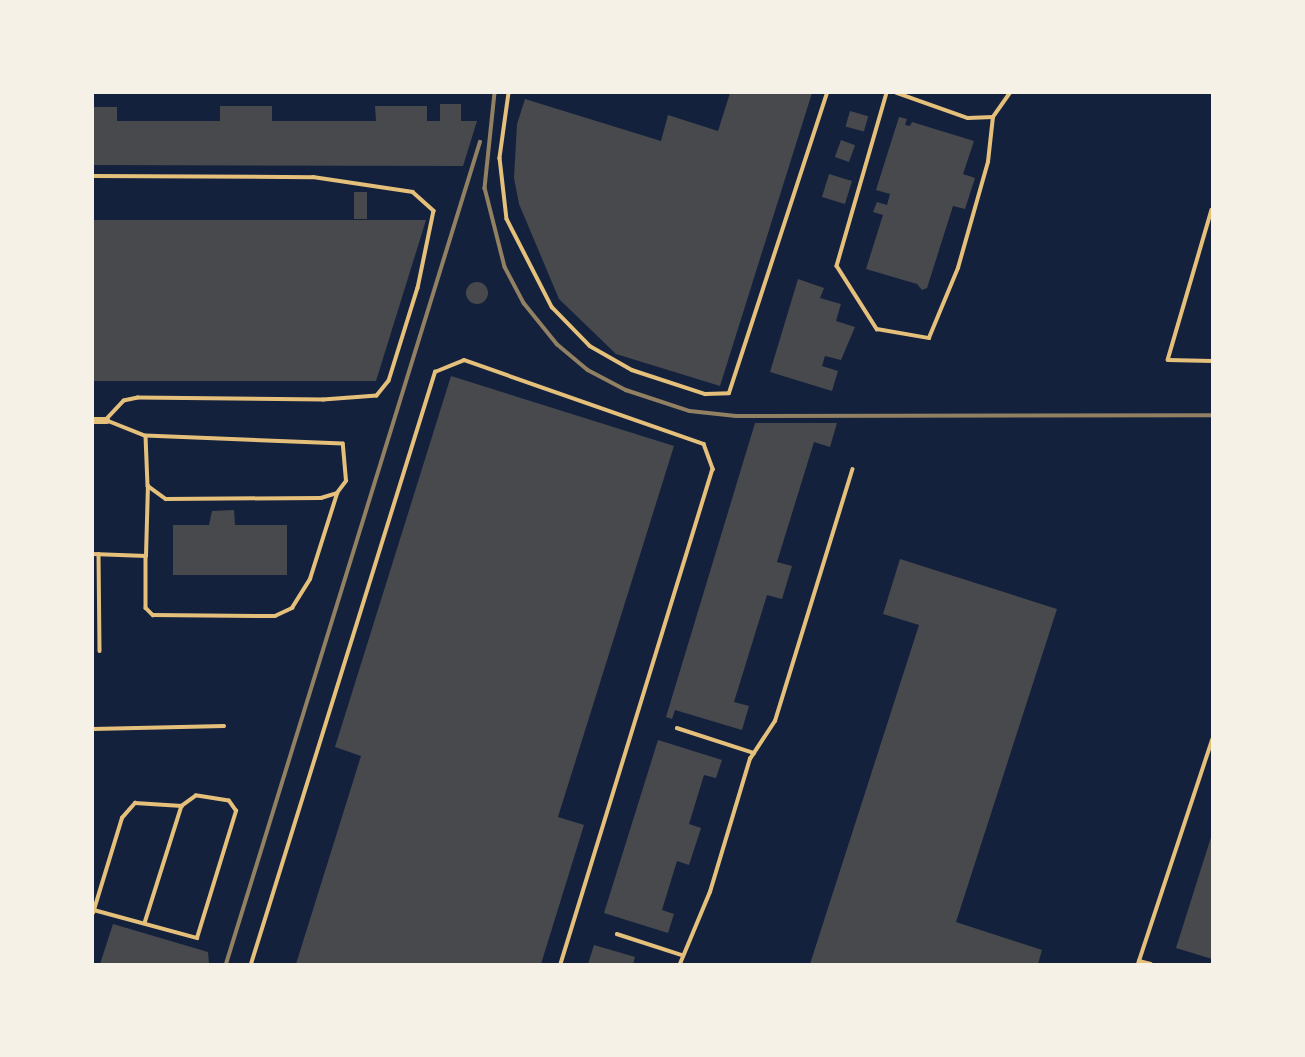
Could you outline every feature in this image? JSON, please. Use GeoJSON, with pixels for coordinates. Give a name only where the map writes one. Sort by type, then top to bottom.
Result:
{"type":"FeatureCollection","features":[{"type":"Feature","properties":{"kind":"street"},"geometry":{"type":"LineString","coordinates":[[93,420],[107,420]]}},
{"type":"Feature","properties":{"kind":"lane"},"geometry":{"type":"LineString","coordinates":[[509,93],[500,158],[507,219],[552,307],[590,346],[632,370],[705,394],[729,393],[827,93]]}},
{"type":"Feature","properties":{"kind":"lane"},"geometry":{"type":"LineString","coordinates":[[887,93],[837,266],[877,329],[929,338],[958,268],[988,162],[993,117],[1010,93]]}},
{"type":"Feature","properties":{"kind":"lane"},"geometry":{"type":"LineString","coordinates":[[897,93],[968,118],[993,117]]}},
{"type":"Feature","properties":{"kind":"lane"},"geometry":{"type":"LineString","coordinates":[[93,176],[313,177],[413,192],[426,201],[435,221],[389,381],[377,396],[324,400],[138,398],[117,406],[107,420],[146,436],[343,444],[345,481],[337,493],[310,579],[292,608],[275,616],[153,615],[146,608],[146,436]]}},
{"type":"Feature","properties":{"kind":"lane"},"geometry":{"type":"LineString","coordinates":[[1212,210],[1168,360],[1212,361]]}},
{"type":"Feature","properties":{"kind":"lane"},"geometry":{"type":"LineString","coordinates":[[251,964],[435,372],[464,360],[704,444],[713,470],[561,964]]}},
{"type":"Feature","properties":{"kind":"lane"},"geometry":{"type":"LineString","coordinates":[[680,964],[710,892],[754,753],[775,721],[852,470]]}},
{"type":"Feature","properties":{"kind":"lane"},"geometry":{"type":"LineString","coordinates":[[148,486],[166,499],[321,498],[337,493]]}},
{"type":"Feature","properties":{"kind":"lane"},"geometry":{"type":"LineString","coordinates":[[93,554],[146,556]]}},
{"type":"Feature","properties":{"kind":"lane"},"geometry":{"type":"LineString","coordinates":[[99,554],[100,651]]}},
{"type":"Feature","properties":{"kind":"lane"},"geometry":{"type":"LineString","coordinates":[[93,729],[224,726]]}},
{"type":"Feature","properties":{"kind":"lane"},"geometry":{"type":"LineString","coordinates":[[677,728],[754,753]]}},
{"type":"Feature","properties":{"kind":"lane"},"geometry":{"type":"LineString","coordinates":[[1151,964],[1138,962],[1212,740]]}},
{"type":"Feature","properties":{"kind":"lane"},"geometry":{"type":"LineString","coordinates":[[145,923],[182,806],[196,796],[229,801],[236,811],[197,938],[93,911],[122,818],[135,803],[182,806]]}},
{"type":"Feature","properties":{"kind":"lane"},"geometry":{"type":"LineString","coordinates":[[617,934],[683,955]]}},
{"type":"Feature","properties":{"kind":"building"},"geometry":{"type":"Polygon","coordinates":[[[730,93],[812,93],[720,386],[616,354],[559,299],[519,204],[514,178],[517,124],[525,99],[661,141],[668,115],[718,131],[730,93]]]}},
{"type":"Feature","properties":{"kind":"building"},"geometry":{"type":"Polygon","coordinates":[[[440,104],[461,104],[461,121],[477,121],[463,166],[93,165],[93,107],[117,107],[117,121],[220,121],[220,106],[272,106],[272,121],[376,121],[375,106],[427,106],[427,121],[440,121],[440,104]]]}},
{"type":"Feature","properties":{"kind":"building"},"geometry":{"type":"Polygon","coordinates":[[[850,111],[868,116],[864,132],[846,126],[850,111]]]}},
{"type":"Feature","properties":{"kind":"building"},"geometry":{"type":"Polygon","coordinates":[[[899,117],[907,119],[905,125],[910,126],[912,122],[974,141],[963,174],[975,178],[965,209],[953,206],[927,288],[922,290],[917,284],[866,269],[883,215],[873,212],[877,202],[887,205],[890,194],[876,190],[899,117]]]}},
{"type":"Feature","properties":{"kind":"building"},"geometry":{"type":"Polygon","coordinates":[[[841,140],[855,145],[849,162],[835,157],[841,140]]]}},
{"type":"Feature","properties":{"kind":"building"},"geometry":{"type":"Polygon","coordinates":[[[829,174],[852,181],[845,204],[822,197],[829,174]]]}},
{"type":"Feature","properties":{"kind":"building"},"geometry":{"type":"Polygon","coordinates":[[[354,192],[367,192],[367,219],[354,219],[354,192]]]}},
{"type":"Feature","properties":{"kind":"building"},"geometry":{"type":"Polygon","coordinates":[[[93,220],[426,220],[376,381],[93,381],[93,220]]]}},
{"type":"Feature","properties":{"kind":"building"},"geometry":{"type":"Polygon","coordinates":[[[798,279],[824,288],[820,298],[841,304],[836,321],[855,327],[841,360],[825,356],[822,366],[838,371],[832,391],[770,372],[798,279]]]}},
{"type":"Feature","properties":{"kind":"building"},"geometry":{"type":"Polygon","coordinates":[[[477,282],[485,285],[488,293],[485,301],[477,304],[469,301],[466,293],[469,285],[477,282]]]}},
{"type":"Feature","properties":{"kind":"building"},"geometry":{"type":"Polygon","coordinates":[[[451,376],[674,446],[558,817],[584,825],[541,964],[296,964],[361,756],[335,747],[451,376]]]}},
{"type":"Feature","properties":{"kind":"building"},"geometry":{"type":"Polygon","coordinates":[[[755,423],[837,423],[830,447],[814,442],[777,562],[792,566],[782,599],[767,595],[734,702],[749,706],[742,730],[675,710],[672,719],[666,717],[755,423]]]}},
{"type":"Feature","properties":{"kind":"building"},"geometry":{"type":"Polygon","coordinates":[[[234,510],[235,525],[287,525],[287,575],[173,575],[173,525],[209,525],[212,511],[234,510]]]}},
{"type":"Feature","properties":{"kind":"building"},"geometry":{"type":"Polygon","coordinates":[[[900,559],[1057,609],[956,922],[1042,950],[1038,964],[810,964],[919,625],[883,614],[900,559]]]}},
{"type":"Feature","properties":{"kind":"building"},"geometry":{"type":"Polygon","coordinates":[[[658,740],[722,760],[716,778],[704,775],[689,824],[701,828],[689,865],[677,861],[662,910],[674,914],[668,933],[604,913],[658,740]]]}},
{"type":"Feature","properties":{"kind":"building"},"geometry":{"type":"Polygon","coordinates":[[[1212,834],[1212,959],[1176,948],[1212,834]]]}},
{"type":"Feature","properties":{"kind":"building"},"geometry":{"type":"Polygon","coordinates":[[[113,924],[208,952],[209,964],[100,964],[113,924]]]}},
{"type":"Feature","properties":{"kind":"building"},"geometry":{"type":"Polygon","coordinates":[[[594,945],[635,957],[633,964],[588,964],[594,945]]]}},
{"type":"Feature","properties":{"kind":"railway"},"geometry":{"type":"LineString","coordinates":[[495,93],[485,188],[505,267],[524,303],[557,344],[588,370],[626,390],[690,411],[736,416],[1212,415]]}},
{"type":"Feature","properties":{"kind":"railway"},"geometry":{"type":"LineString","coordinates":[[226,964],[480,142]]}}]}
